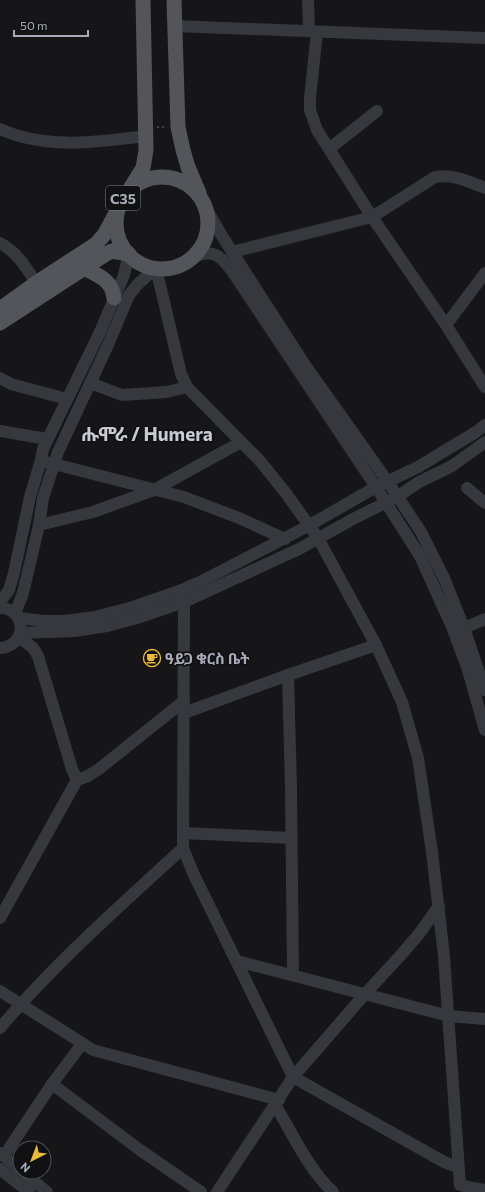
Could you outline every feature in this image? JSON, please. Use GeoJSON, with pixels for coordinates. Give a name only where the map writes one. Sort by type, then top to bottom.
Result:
{"type":"FeatureCollection","features":[{"type":"Feature","properties":{"kind":"main road","name":"C35"},"geometry":{"type":"LineString","coordinates":[[0,309],[36,282],[96,244],[109,226],[143,168],[146,150],[144,0]]}},
{"type":"Feature","properties":{"kind":"main road","name":"C35"},"geometry":{"type":"LineString","coordinates":[[174,0],[178,127],[188,167],[205,205],[208,225],[206,236],[202,247],[193,257],[176,267],[163,269],[138,262],[129,254],[120,241],[117,231],[117,220],[123,200],[132,188],[150,178],[165,177],[175,179],[189,185],[197,193],[205,205]]}},
{"type":"Feature","properties":{"kind":"main road","name":"C35"},"geometry":{"type":"LineString","coordinates":[[0,323],[106,254],[112,251],[129,254]]}},
{"type":"Feature","properties":{"kind":"main road"},"geometry":{"type":"LineString","coordinates":[[84,268],[104,278],[113,290],[114,298]]}},
{"type":"Feature","properties":{"kind":"street"},"geometry":{"type":"LineString","coordinates":[[308,0],[313,31],[310,110],[317,130],[372,217],[446,325],[485,387]]}},
{"type":"Feature","properties":{"kind":"street"},"geometry":{"type":"LineString","coordinates":[[175,26],[485,38]]}},
{"type":"Feature","properties":{"kind":"street"},"geometry":{"type":"LineString","coordinates":[[329,149],[377,111]]}},
{"type":"Feature","properties":{"kind":"street"},"geometry":{"type":"LineString","coordinates":[[0,129],[30,140],[57,142],[121,139],[146,131]]}},
{"type":"Feature","properties":{"kind":"street"},"geometry":{"type":"LineString","coordinates":[[232,252],[372,217],[435,177],[455,177],[485,188]]}},
{"type":"Feature","properties":{"kind":"street"},"geometry":{"type":"LineString","coordinates":[[205,205],[301,367],[376,487],[391,500],[421,532],[444,578],[464,628],[485,690]]}},
{"type":"Feature","properties":{"kind":"street"},"geometry":{"type":"LineString","coordinates":[[0,243],[13,252],[23,262],[36,282]]}},
{"type":"Feature","properties":{"kind":"street"},"geometry":{"type":"LineString","coordinates":[[193,257],[204,253],[212,253],[221,257],[301,367],[388,482],[391,500],[420,556],[452,628],[483,716],[485,730]]}},
{"type":"Feature","properties":{"kind":"street"},"geometry":{"type":"LineString","coordinates":[[0,602],[9,590],[14,573],[30,497],[43,449],[93,348],[124,275],[129,254]]}},
{"type":"Feature","properties":{"kind":"street"},"geometry":{"type":"LineString","coordinates":[[17,616],[39,525],[43,498],[58,452],[129,295],[138,284],[156,268],[181,374],[187,386],[260,461],[285,492],[318,538],[376,645],[402,702],[418,758],[432,852],[444,956],[460,1188],[485,1190]]}},
{"type":"Feature","properties":{"kind":"street"},"geometry":{"type":"LineString","coordinates":[[446,325],[485,273]]}},
{"type":"Feature","properties":{"kind":"street"},"geometry":{"type":"LineString","coordinates":[[0,378],[11,384],[67,399]]}},
{"type":"Feature","properties":{"kind":"street"},"geometry":{"type":"LineString","coordinates":[[90,383],[122,395],[167,392],[187,386]]}},
{"type":"Feature","properties":{"kind":"street"},"geometry":{"type":"LineString","coordinates":[[20,635],[76,631],[107,626],[136,618],[181,596],[376,487],[418,466],[476,432],[485,425]]}},
{"type":"Feature","properties":{"kind":"street"},"geometry":{"type":"LineString","coordinates":[[0,431],[47,439]]}},
{"type":"Feature","properties":{"kind":"street"},"geometry":{"type":"LineString","coordinates":[[39,525],[93,512],[154,490],[241,442]]}},
{"type":"Feature","properties":{"kind":"street"},"geometry":{"type":"LineString","coordinates":[[17,616],[43,621],[64,621],[94,617],[181,596],[258,568],[299,549],[391,500],[419,482],[452,466],[485,442]]}},
{"type":"Feature","properties":{"kind":"street"},"geometry":{"type":"LineString","coordinates":[[41,460],[54,465],[184,497],[239,518],[285,539]]}},
{"type":"Feature","properties":{"kind":"street"},"geometry":{"type":"LineString","coordinates":[[467,488],[485,504]]}},
{"type":"Feature","properties":{"kind":"street"},"geometry":{"type":"LineString","coordinates":[[181,596],[184,707],[183,848],[194,875],[293,1077],[444,1162],[458,1166]]}},
{"type":"Feature","properties":{"kind":"street"},"geometry":{"type":"LineString","coordinates":[[0,608],[10,610],[17,616],[20,623],[20,635],[11,646],[0,648]]}},
{"type":"Feature","properties":{"kind":"street"},"geometry":{"type":"LineString","coordinates":[[464,628],[485,619]]}},
{"type":"Feature","properties":{"kind":"street"},"geometry":{"type":"LineString","coordinates":[[20,635],[33,648],[38,656],[77,780]]}},
{"type":"Feature","properties":{"kind":"street"},"geometry":{"type":"LineString","coordinates":[[0,918],[77,780],[88,776],[99,769],[184,707],[288,675],[376,645]]}},
{"type":"Feature","properties":{"kind":"street"},"geometry":{"type":"LineString","coordinates":[[288,675],[293,975]]}},
{"type":"Feature","properties":{"kind":"street"},"geometry":{"type":"LineString","coordinates":[[183,833],[291,838]]}},
{"type":"Feature","properties":{"kind":"street"},"geometry":{"type":"LineString","coordinates":[[0,1028],[20,1004],[82,942],[183,848]]}},
{"type":"Feature","properties":{"kind":"street"},"geometry":{"type":"LineString","coordinates":[[218,1192],[293,1077],[414,940],[438,906]]}},
{"type":"Feature","properties":{"kind":"street"},"geometry":{"type":"LineString","coordinates":[[237,961],[449,1016],[485,1019]]}},
{"type":"Feature","properties":{"kind":"street"},"geometry":{"type":"LineString","coordinates":[[0,991],[93,1050],[277,1102],[308,1161],[325,1185],[332,1192]]}},
{"type":"Feature","properties":{"kind":"street"},"geometry":{"type":"LineString","coordinates":[[12,1163],[2,1154],[82,1044]]}},
{"type":"Feature","properties":{"kind":"street"},"geometry":{"type":"LineString","coordinates":[[52,1084],[140,1150],[201,1192]]}},
{"type":"Feature","properties":{"kind":"street"},"geometry":{"type":"LineString","coordinates":[[0,1169],[29,1192]]}},
{"type":"Feature","properties":{"kind":"street"},"geometry":{"type":"LineString","coordinates":[[33,1180],[47,1192]]}},
{"type":"Feature","properties":{"kind":"path"},"geometry":{"type":"LineString","coordinates":[[146,131],[178,127]]}},
{"type":"Feature","properties":{"kind":"place","name":"ዓይጋ ቁርስ ቤት"},"geometry":{"type":"Point","coordinates":[152,658]}},
{"type":"Feature","properties":{"kind":"district","name":"ሑሞራ / Humera"},"geometry":{"type":"Point","coordinates":[147,433]}}]}
